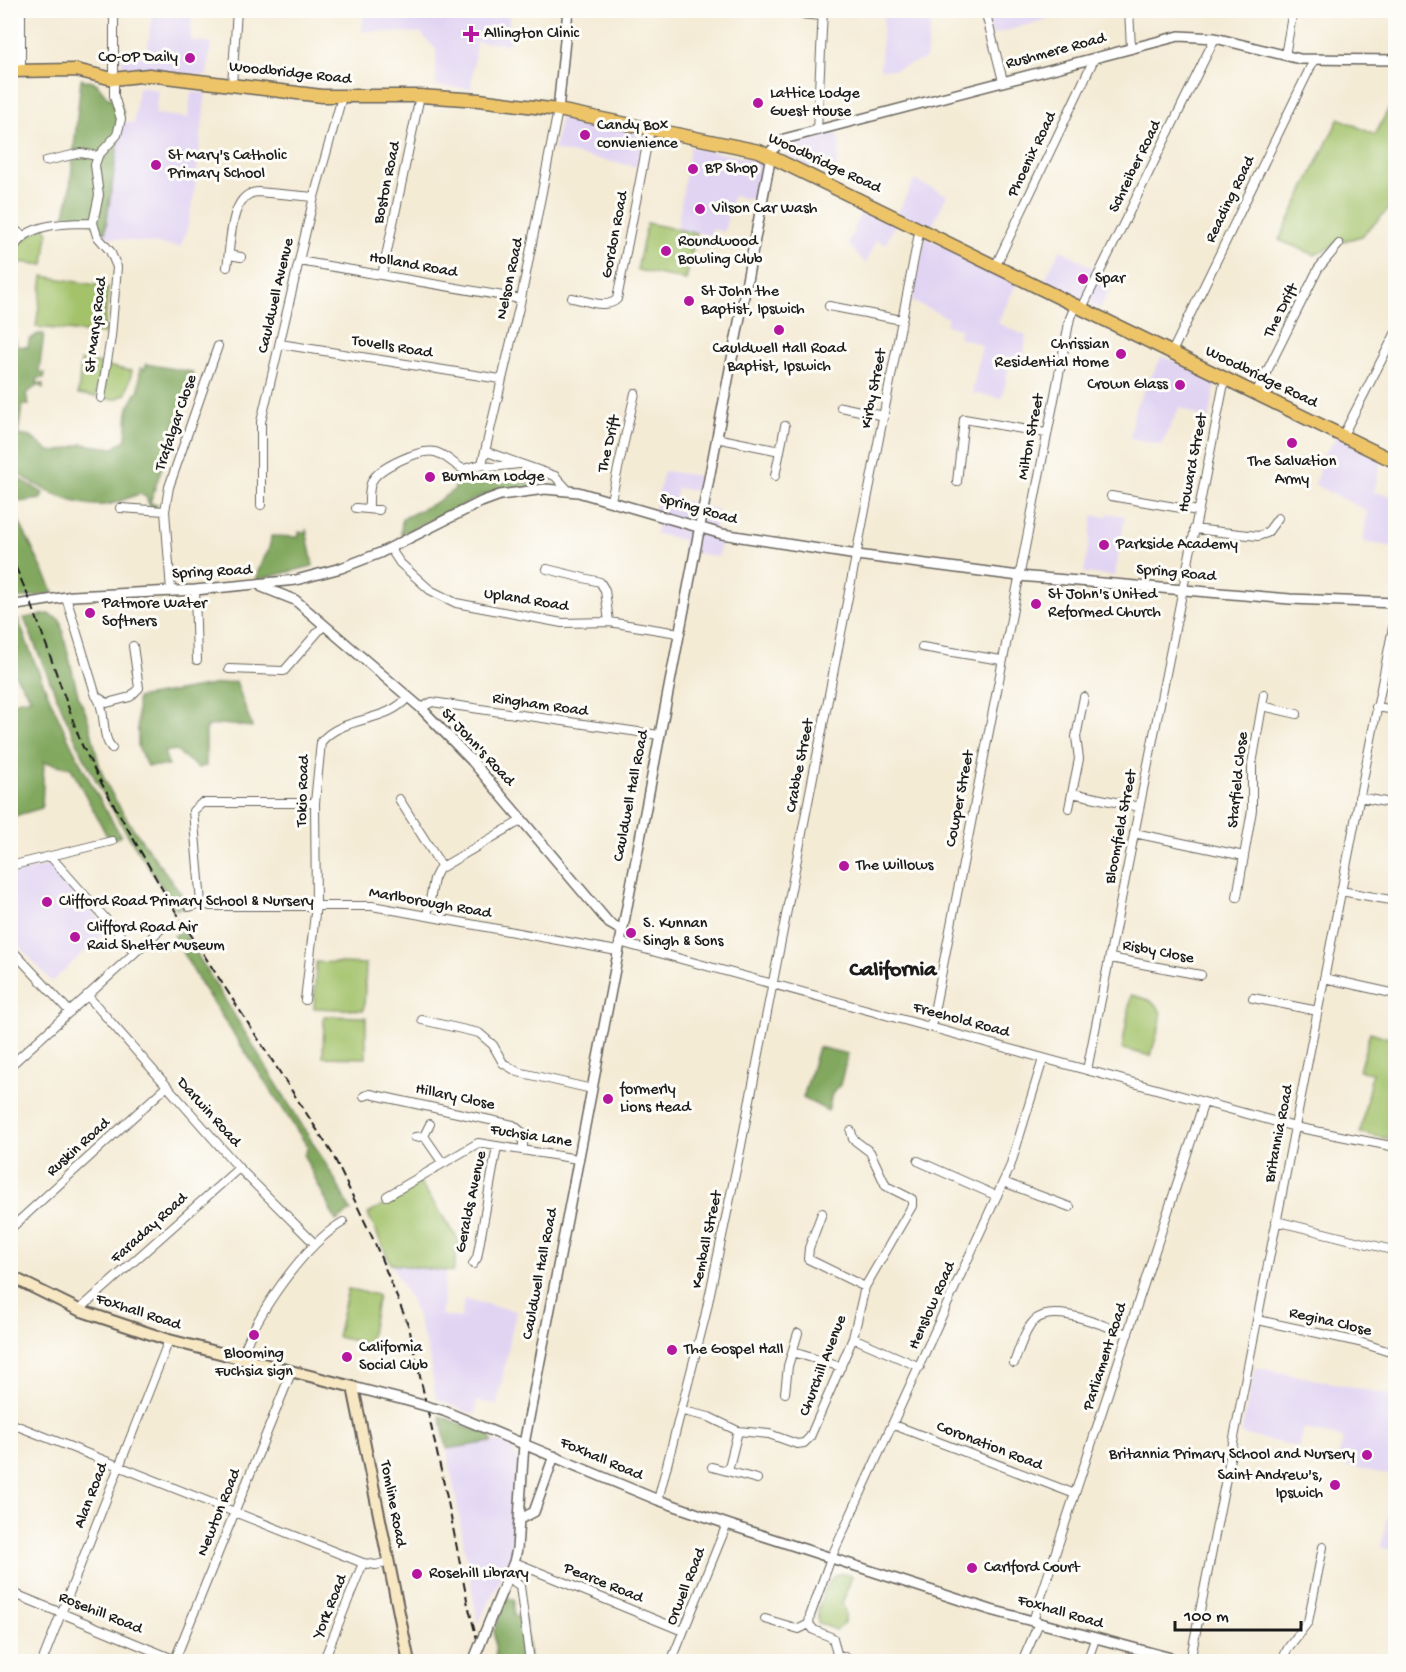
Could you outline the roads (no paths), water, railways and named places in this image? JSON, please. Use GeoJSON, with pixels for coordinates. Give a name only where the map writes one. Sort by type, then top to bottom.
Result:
{"type":"FeatureCollection","features":[{"type":"Feature","properties":{"kind":"main road"},"geometry":{"type":"LineString","coordinates":[[16,71],[76,70],[113,79]]}},
{"type":"Feature","properties":{"kind":"main road","name":"Woodbridge Road"},"geometry":{"type":"LineString","coordinates":[[113,79],[149,75],[342,97],[420,96],[479,100],[558,110],[770,155],[1395,462]]}},
{"type":"Feature","properties":{"kind":"main road","name":"Foxhall Road"},"geometry":{"type":"LineString","coordinates":[[10,1276],[79,1310],[169,1340],[353,1387]]}},
{"type":"Feature","properties":{"kind":"main road","name":"Tomline Road"},"geometry":{"type":"LineString","coordinates":[[353,1387],[409,1662]]}},
{"type":"Feature","properties":{"kind":"street"},"geometry":{"type":"LineString","coordinates":[[16,71],[21,10]]}},
{"type":"Feature","properties":{"kind":"street"},"geometry":{"type":"LineString","coordinates":[[10,258],[12,251],[24,236],[44,227],[93,223],[99,195],[95,165],[98,156],[117,135],[121,119],[114,100],[114,10]]}},
{"type":"Feature","properties":{"kind":"street"},"geometry":{"type":"LineString","coordinates":[[232,85],[237,10]]}},
{"type":"Feature","properties":{"kind":"street"},"geometry":{"type":"LineString","coordinates":[[558,110],[568,10]]}},
{"type":"Feature","properties":{"kind":"street"},"geometry":{"type":"LineString","coordinates":[[750,10],[823,13],[817,131]]}},
{"type":"Feature","properties":{"kind":"street"},"geometry":{"type":"LineString","coordinates":[[985,10],[1003,81]]}},
{"type":"Feature","properties":{"kind":"street"},"geometry":{"type":"LineString","coordinates":[[1129,10],[1131,47]]}},
{"type":"Feature","properties":{"kind":"street"},"geometry":{"type":"LineString","coordinates":[[1285,56],[1293,10]]}},
{"type":"Feature","properties":{"kind":"street","name":"Rushmere Road"},"geometry":{"type":"LineString","coordinates":[[770,155],[784,139],[1179,36],[1215,38],[1285,56],[1314,60],[1395,60]]}},
{"type":"Feature","properties":{"kind":"street","name":"Schreiber Road"},"geometry":{"type":"LineString","coordinates":[[1079,306],[1215,38]]}},
{"type":"Feature","properties":{"kind":"street","name":"Phoenix Road"},"geometry":{"type":"LineString","coordinates":[[996,265],[1095,57]]}},
{"type":"Feature","properties":{"kind":"street","name":"Reading Road"},"geometry":{"type":"LineString","coordinates":[[1172,352],[1314,60]]}},
{"type":"Feature","properties":{"kind":"street","name":"Boston Road"},"geometry":{"type":"LineString","coordinates":[[382,274],[420,96]]}},
{"type":"Feature","properties":{"kind":"street","name":"Cauldwell Avenue"},"geometry":{"type":"LineString","coordinates":[[261,505],[261,422],[314,197],[342,97]]}},
{"type":"Feature","properties":{"kind":"street","name":"Nelson Road"},"geometry":{"type":"LineString","coordinates":[[482,465],[487,452],[500,379],[521,299],[558,110]]}},
{"type":"Feature","properties":{"kind":"street","name":"Gordon Road"},"geometry":{"type":"LineString","coordinates":[[572,298],[605,304],[612,304],[617,298],[650,129]]}},
{"type":"Feature","properties":{"kind":"street"},"geometry":{"type":"LineString","coordinates":[[46,161],[81,153],[98,156]]}},
{"type":"Feature","properties":{"kind":"street","name":"Cauldwell Hall Road"},"geometry":{"type":"LineString","coordinates":[[473,1662],[514,1562],[520,1519],[524,1444],[770,155]]}},
{"type":"Feature","properties":{"kind":"street"},"geometry":{"type":"LineString","coordinates":[[227,267],[237,208],[249,192],[314,197]]}},
{"type":"Feature","properties":{"kind":"street","name":"St Marys Road"},"geometry":{"type":"LineString","coordinates":[[93,223],[98,236],[111,251],[117,267],[111,337],[101,398]]}},
{"type":"Feature","properties":{"kind":"street"},"geometry":{"type":"LineString","coordinates":[[10,227],[24,236]]}},
{"type":"Feature","properties":{"kind":"street","name":"Kirby Street"},"geometry":{"type":"LineString","coordinates":[[857,555],[920,228]]}},
{"type":"Feature","properties":{"kind":"street","name":"The Drift"},"geometry":{"type":"LineString","coordinates":[[1256,393],[1318,269],[1339,244]]}},
{"type":"Feature","properties":{"kind":"street"},"geometry":{"type":"LineString","coordinates":[[229,255],[241,257]]}},
{"type":"Feature","properties":{"kind":"street","name":"Holland Road"},"geometry":{"type":"LineString","coordinates":[[299,261],[521,299]]}},
{"type":"Feature","properties":{"kind":"street"},"geometry":{"type":"LineString","coordinates":[[829,306],[902,320]]}},
{"type":"Feature","properties":{"kind":"street","name":"Milton Street"},"geometry":{"type":"LineString","coordinates":[[1019,576],[1070,318],[1079,306]]}},
{"type":"Feature","properties":{"kind":"street"},"geometry":{"type":"LineString","coordinates":[[1342,437],[1395,332]]}},
{"type":"Feature","properties":{"kind":"street","name":"Tovells Road"},"geometry":{"type":"LineString","coordinates":[[280,344],[500,379]]}},
{"type":"Feature","properties":{"kind":"street","name":"Trafalgar Close"},"geometry":{"type":"LineString","coordinates":[[171,591],[165,511],[173,473],[218,346]]}},
{"type":"Feature","properties":{"kind":"street","name":"Howard Street"},"geometry":{"type":"LineString","coordinates":[[1182,590],[1225,378]]}},
{"type":"Feature","properties":{"kind":"street","name":"The Drift"},"geometry":{"type":"LineString","coordinates":[[611,500],[635,393]]}},
{"type":"Feature","properties":{"kind":"street"},"geometry":{"type":"LineString","coordinates":[[841,407],[884,416]]}},
{"type":"Feature","properties":{"kind":"street"},"geometry":{"type":"LineString","coordinates":[[957,482],[964,419],[1046,433]]}},
{"type":"Feature","properties":{"kind":"street"},"geometry":{"type":"LineString","coordinates":[[775,476],[785,426]]}},
{"type":"Feature","properties":{"kind":"street"},"geometry":{"type":"LineString","coordinates":[[716,438],[780,451]]}},
{"type":"Feature","properties":{"kind":"street"},"geometry":{"type":"LineString","coordinates":[[369,509],[370,488],[375,477],[387,467],[419,453],[439,452],[463,469],[482,465],[490,467],[519,464]]}},
{"type":"Feature","properties":{"kind":"street"},"geometry":{"type":"LineString","coordinates":[[487,452],[557,477],[568,490]]}},
{"type":"Feature","properties":{"kind":"street","name":"Spring Road"},"geometry":{"type":"LineString","coordinates":[[10,606],[66,597],[259,586],[296,580],[341,568],[390,548],[435,524],[500,495],[545,489],[568,490],[611,500],[698,529],[857,555],[1019,576],[1182,590],[1395,603]]}},
{"type":"Feature","properties":{"kind":"street"},"geometry":{"type":"LineString","coordinates":[[1111,495],[1198,511]]}},
{"type":"Feature","properties":{"kind":"street"},"geometry":{"type":"LineString","coordinates":[[120,508],[165,511]]}},
{"type":"Feature","properties":{"kind":"street"},"geometry":{"type":"LineString","coordinates":[[356,508],[379,510]]}},
{"type":"Feature","properties":{"kind":"street"},"geometry":{"type":"LineString","coordinates":[[1194,530],[1258,536],[1267,532],[1278,518]]}},
{"type":"Feature","properties":{"kind":"street","name":"Upland Road"},"geometry":{"type":"LineString","coordinates":[[390,548],[395,558],[411,574],[430,590],[449,600],[562,623],[609,622],[678,633]]}},
{"type":"Feature","properties":{"kind":"street","name":"Crabbe Street"},"geometry":{"type":"LineString","coordinates":[[773,983],[857,555]]}},
{"type":"Feature","properties":{"kind":"street"},"geometry":{"type":"LineString","coordinates":[[547,569],[600,582],[605,590],[609,622]]}},
{"type":"Feature","properties":{"kind":"street","name":"Cowper Street"},"geometry":{"type":"LineString","coordinates":[[931,1028],[1019,576]]}},
{"type":"Feature","properties":{"kind":"street"},"geometry":{"type":"LineString","coordinates":[[295,600],[293,595],[296,580]]}},
{"type":"Feature","properties":{"kind":"street","name":"St John's Road"},"geometry":{"type":"LineString","coordinates":[[259,586],[295,600],[421,708],[457,745],[609,923],[621,930]]}},
{"type":"Feature","properties":{"kind":"street"},"geometry":{"type":"LineString","coordinates":[[195,590],[197,660]]}},
{"type":"Feature","properties":{"kind":"street","name":"Bloomfield Street"},"geometry":{"type":"LineString","coordinates":[[1087,1070],[1182,590]]}},
{"type":"Feature","properties":{"kind":"street"},"geometry":{"type":"LineString","coordinates":[[66,597],[96,696],[101,704],[108,743],[112,748]]}},
{"type":"Feature","properties":{"kind":"street","name":"Britannia Road"},"geometry":{"type":"LineString","coordinates":[[1190,1662],[1395,612]]}},
{"type":"Feature","properties":{"kind":"street"},"geometry":{"type":"LineString","coordinates":[[229,669],[284,671],[324,625]]}},
{"type":"Feature","properties":{"kind":"street"},"geometry":{"type":"LineString","coordinates":[[96,696],[107,703],[130,697],[139,688],[133,646]]}},
{"type":"Feature","properties":{"kind":"street"},"geometry":{"type":"LineString","coordinates":[[922,647],[1001,660]]}},
{"type":"Feature","properties":{"kind":"street","name":"Starfield Close"},"geometry":{"type":"LineString","coordinates":[[1237,897],[1252,810],[1252,764],[1264,694]]}},
{"type":"Feature","properties":{"kind":"street"},"geometry":{"type":"LineString","coordinates":[[1069,808],[1079,759],[1076,737],[1084,697]]}},
{"type":"Feature","properties":{"kind":"street","name":"Tokio Road"},"geometry":{"type":"LineString","coordinates":[[305,1000],[316,905],[315,803],[318,750],[326,736],[349,725],[395,710],[408,698]]}},
{"type":"Feature","properties":{"kind":"street","name":"Ringham Road"},"geometry":{"type":"LineString","coordinates":[[421,708],[432,702],[659,735]]}},
{"type":"Feature","properties":{"kind":"street"},"geometry":{"type":"LineString","coordinates":[[1262,706],[1297,714]]}},
{"type":"Feature","properties":{"kind":"street"},"geometry":{"type":"LineString","coordinates":[[1376,707],[1395,710]]}},
{"type":"Feature","properties":{"kind":"street"},"geometry":{"type":"LineString","coordinates":[[1072,793],[1139,807]]}},
{"type":"Feature","properties":{"kind":"street"},"geometry":{"type":"LineString","coordinates":[[1359,797],[1395,804]]}},
{"type":"Feature","properties":{"kind":"street"},"geometry":{"type":"LineString","coordinates":[[399,799],[442,867]]}},
{"type":"Feature","properties":{"kind":"street"},"geometry":{"type":"LineString","coordinates":[[189,907],[201,903],[193,811],[197,806],[202,803],[315,803]]}},
{"type":"Feature","properties":{"kind":"street"},"geometry":{"type":"LineString","coordinates":[[428,916],[435,879],[442,867],[522,820]]}},
{"type":"Feature","properties":{"kind":"street","name":"Starfield Close"},"geometry":{"type":"LineString","coordinates":[[1134,833],[1244,856]]}},
{"type":"Feature","properties":{"kind":"street"},"geometry":{"type":"LineString","coordinates":[[10,866],[112,841]]}},
{"type":"Feature","properties":{"kind":"street"},"geometry":{"type":"LineString","coordinates":[[51,856],[134,951]]}},
{"type":"Feature","properties":{"kind":"street"},"geometry":{"type":"LineString","coordinates":[[1341,891],[1395,901]]}},
{"type":"Feature","properties":{"kind":"street","name":"Marlborough Road"},"geometry":{"type":"LineString","coordinates":[[201,903],[210,906],[372,906],[618,947]]}},
{"type":"Feature","properties":{"kind":"street"},"geometry":{"type":"LineString","coordinates":[[10,1066],[162,928]]}},
{"type":"Feature","properties":{"kind":"street","name":"Freehold Road"},"geometry":{"type":"LineString","coordinates":[[618,947],[773,983],[1295,1127],[1395,1147]]}},
{"type":"Feature","properties":{"kind":"street"},"geometry":{"type":"LineString","coordinates":[[10,948],[70,1012]]}},
{"type":"Feature","properties":{"kind":"street","name":"Risby Close"},"geometry":{"type":"LineString","coordinates":[[1110,958],[1201,975]]}},
{"type":"Feature","properties":{"kind":"street"},"geometry":{"type":"LineString","coordinates":[[1324,978],[1395,994]]}},
{"type":"Feature","properties":{"kind":"street","name":"Kemball Street"},"geometry":{"type":"LineString","coordinates":[[658,1500],[683,1411],[714,1276],[773,983]]}},
{"type":"Feature","properties":{"kind":"street","name":"Darwin Road"},"geometry":{"type":"LineString","coordinates":[[87,995],[239,1168],[315,1244]]}},
{"type":"Feature","properties":{"kind":"street"},"geometry":{"type":"LineString","coordinates":[[1253,998],[1318,1011]]}},
{"type":"Feature","properties":{"kind":"street"},"geometry":{"type":"LineString","coordinates":[[422,1020],[479,1033],[489,1040],[503,1063],[512,1070],[592,1089]]}},
{"type":"Feature","properties":{"kind":"street","name":"Henslow Road"},"geometry":{"type":"LineString","coordinates":[[809,1624],[831,1558],[894,1425],[1003,1182],[1021,1137],[1043,1059]]}},
{"type":"Feature","properties":{"kind":"street","name":"Ruskin Road"},"geometry":{"type":"LineString","coordinates":[[10,1229],[166,1087]]}},
{"type":"Feature","properties":{"kind":"street","name":"Hillary Close"},"geometry":{"type":"LineString","coordinates":[[364,1096],[370,1094],[513,1125],[523,1133],[523,1148]]}},
{"type":"Feature","properties":{"kind":"street","name":"Parliament Road"},"geometry":{"type":"LineString","coordinates":[[1022,1662],[1204,1102]]}},
{"type":"Feature","properties":{"kind":"street"},"geometry":{"type":"LineString","coordinates":[[424,1136],[430,1124]]}},
{"type":"Feature","properties":{"kind":"street"},"geometry":{"type":"LineString","coordinates":[[847,1145],[857,1141],[853,1139],[851,1131]]}},
{"type":"Feature","properties":{"kind":"street"},"geometry":{"type":"LineString","coordinates":[[415,1137],[424,1136]]}},
{"type":"Feature","properties":{"kind":"street"},"geometry":{"type":"LineString","coordinates":[[424,1136],[442,1162]]}},
{"type":"Feature","properties":{"kind":"street","name":"Churchill Avenue"},"geometry":{"type":"LineString","coordinates":[[683,1411],[708,1417],[738,1431],[769,1434],[797,1444],[804,1443],[810,1437],[853,1338],[865,1287],[912,1206],[912,1199],[886,1186],[870,1152],[857,1141]]}},
{"type":"Feature","properties":{"kind":"street","name":"Fuchsia Lane"},"geometry":{"type":"LineString","coordinates":[[387,1196],[473,1144],[523,1148],[578,1159]]}},
{"type":"Feature","properties":{"kind":"street","name":"Geralds Avenue"},"geometry":{"type":"LineString","coordinates":[[473,1264],[479,1248],[497,1146]]}},
{"type":"Feature","properties":{"kind":"street"},"geometry":{"type":"LineString","coordinates":[[918,1161],[997,1196]]}},
{"type":"Feature","properties":{"kind":"street","name":"Faraday Road"},"geometry":{"type":"LineString","coordinates":[[79,1310],[239,1168]]}},
{"type":"Feature","properties":{"kind":"street"},"geometry":{"type":"LineString","coordinates":[[1003,1182],[1070,1208]]}},
{"type":"Feature","properties":{"kind":"street"},"geometry":{"type":"LineString","coordinates":[[822,1213],[809,1248],[808,1259],[865,1287]]}},
{"type":"Feature","properties":{"kind":"street"},"geometry":{"type":"LineString","coordinates":[[1276,1221],[1395,1251]]}},
{"type":"Feature","properties":{"kind":"street"},"geometry":{"type":"LineString","coordinates":[[241,1360],[247,1343],[289,1274],[315,1244],[343,1222]]}},
{"type":"Feature","properties":{"kind":"street"},"geometry":{"type":"LineString","coordinates":[[1014,1363],[1030,1326],[1044,1315],[1066,1314],[1128,1334]]}},
{"type":"Feature","properties":{"kind":"street","name":"Regina Close"},"geometry":{"type":"LineString","coordinates":[[1258,1320],[1359,1342],[1395,1354]]}},
{"type":"Feature","properties":{"kind":"street"},"geometry":{"type":"LineString","coordinates":[[785,1393],[798,1333]]}},
{"type":"Feature","properties":{"kind":"street"},"geometry":{"type":"LineString","coordinates":[[853,1338],[920,1367]]}},
{"type":"Feature","properties":{"kind":"street","name":"Alan Road"},"geometry":{"type":"LineString","coordinates":[[42,1662],[169,1340]]}},
{"type":"Feature","properties":{"kind":"street"},"geometry":{"type":"LineString","coordinates":[[793,1352],[841,1367]]}},
{"type":"Feature","properties":{"kind":"street","name":"Newton Road"},"geometry":{"type":"LineString","coordinates":[[176,1661],[291,1373]]}},
{"type":"Feature","properties":{"kind":"street","name":"Foxhall Road"},"geometry":{"type":"LineString","coordinates":[[353,1387],[444,1411],[658,1500],[727,1524],[1036,1622],[1185,1662]]}},
{"type":"Feature","properties":{"kind":"street"},"geometry":{"type":"LineString","coordinates":[[10,1423],[363,1563],[376,1565],[388,1562]]}},
{"type":"Feature","properties":{"kind":"street","name":"Coronation Road"},"geometry":{"type":"LineString","coordinates":[[894,1425],[1075,1494]]}},
{"type":"Feature","properties":{"kind":"street"},"geometry":{"type":"LineString","coordinates":[[728,1472],[738,1431]]}},
{"type":"Feature","properties":{"kind":"street"},"geometry":{"type":"LineString","coordinates":[[520,1519],[534,1512],[554,1456]]}},
{"type":"Feature","properties":{"kind":"street"},"geometry":{"type":"LineString","coordinates":[[712,1467],[757,1479]]}},
{"type":"Feature","properties":{"kind":"street","name":"Orwell Road"},"geometry":{"type":"LineString","coordinates":[[671,1662],[727,1524]]}},
{"type":"Feature","properties":{"kind":"street"},"geometry":{"type":"LineString","coordinates":[[1281,1662],[1288,1648],[1308,1622],[1323,1547]]}},
{"type":"Feature","properties":{"kind":"street","name":"Pearce Road"},"geometry":{"type":"LineString","coordinates":[[514,1562],[683,1631]]}},
{"type":"Feature","properties":{"kind":"street","name":"York Road"},"geometry":{"type":"LineString","coordinates":[[323,1662],[363,1563]]}},
{"type":"Feature","properties":{"kind":"street"},"geometry":{"type":"LineString","coordinates":[[508,1577],[520,1586],[530,1662]]}},
{"type":"Feature","properties":{"kind":"street","name":"Rosehill Road"},"geometry":{"type":"LineString","coordinates":[[10,1592],[176,1661]]}},
{"type":"Feature","properties":{"kind":"street"},"geometry":{"type":"LineString","coordinates":[[765,1620],[799,1629],[809,1624],[814,1630],[833,1638],[835,1658],[857,1662]]}},
{"type":"Feature","properties":{"kind":"street"},"geometry":{"type":"LineString","coordinates":[[1087,1662],[1095,1639]]}},
{"type":"Feature","properties":{"kind":"railway"},"geometry":{"type":"LineString","coordinates":[[10,554],[32,605],[81,743],[98,777],[169,901],[332,1153],[374,1241],[409,1327],[448,1502],[468,1605],[483,1662]]}},
{"type":"Feature","properties":{"kind":"place","name":"Allington Clinic"},"geometry":{"type":"Point","coordinates":[471,34]}},
{"type":"Feature","properties":{"kind":"place","name":"CO-OP Daily"},"geometry":{"type":"Point","coordinates":[190,58]}},
{"type":"Feature","properties":{"kind":"place","name":"Lattice Lodge Guest House"},"geometry":{"type":"Point","coordinates":[758,103]}},
{"type":"Feature","properties":{"kind":"place","name":"Candy Box convienience"},"geometry":{"type":"Point","coordinates":[585,135]}},
{"type":"Feature","properties":{"kind":"place","name":"St Mary's Catholic Primary School"},"geometry":{"type":"Point","coordinates":[156,165]}},
{"type":"Feature","properties":{"kind":"place","name":"BP Shop"},"geometry":{"type":"Point","coordinates":[693,169]}},
{"type":"Feature","properties":{"kind":"place","name":"Vilson Car Wash"},"geometry":{"type":"Point","coordinates":[700,209]}},
{"type":"Feature","properties":{"kind":"place","name":"Roundwood Bowling Club"},"geometry":{"type":"Point","coordinates":[666,251]}},
{"type":"Feature","properties":{"kind":"place","name":"Spar"},"geometry":{"type":"Point","coordinates":[1083,279]}},
{"type":"Feature","properties":{"kind":"place","name":"St John the Baptist, Ipswich"},"geometry":{"type":"Point","coordinates":[689,301]}},
{"type":"Feature","properties":{"kind":"place","name":"Cauldwell Hall Road Baptist, Ipswich"},"geometry":{"type":"Point","coordinates":[779,330]}},
{"type":"Feature","properties":{"kind":"place","name":"Chrissian Residential Home"},"geometry":{"type":"Point","coordinates":[1121,354]}},
{"type":"Feature","properties":{"kind":"place","name":"Crown Glass"},"geometry":{"type":"Point","coordinates":[1180,385]}},
{"type":"Feature","properties":{"kind":"place","name":"The Salvation Army"},"geometry":{"type":"Point","coordinates":[1292,443]}},
{"type":"Feature","properties":{"kind":"place","name":"Burnham Lodge"},"geometry":{"type":"Point","coordinates":[430,477]}},
{"type":"Feature","properties":{"kind":"place","name":"Parkside Academy"},"geometry":{"type":"Point","coordinates":[1104,545]}},
{"type":"Feature","properties":{"kind":"place","name":"St John's United Reformed Church"},"geometry":{"type":"Point","coordinates":[1036,604]}},
{"type":"Feature","properties":{"kind":"place","name":"Patmore Water Softners"},"geometry":{"type":"Point","coordinates":[90,613]}},
{"type":"Feature","properties":{"kind":"place","name":"The Willows"},"geometry":{"type":"Point","coordinates":[844,866]}},
{"type":"Feature","properties":{"kind":"place","name":"Clifford Road Primary School & Nursery"},"geometry":{"type":"Point","coordinates":[47,902]}},
{"type":"Feature","properties":{"kind":"place","name":"S. Kunnan Singh & Sons"},"geometry":{"type":"Point","coordinates":[631,933]}},
{"type":"Feature","properties":{"kind":"place","name":"Clifford Road Air Raid Shelter Museum"},"geometry":{"type":"Point","coordinates":[75,937]}},
{"type":"Feature","properties":{"kind":"place","name":"formerly Lions Head"},"geometry":{"type":"Point","coordinates":[608,1099]}},
{"type":"Feature","properties":{"kind":"place","name":"Blooming Fuchsia sign"},"geometry":{"type":"Point","coordinates":[254,1335]}},
{"type":"Feature","properties":{"kind":"place","name":"The Gospel Hall"},"geometry":{"type":"Point","coordinates":[672,1350]}},
{"type":"Feature","properties":{"kind":"place","name":"California Social Club"},"geometry":{"type":"Point","coordinates":[347,1357]}},
{"type":"Feature","properties":{"kind":"place","name":"Britannia Primary School and Nursery"},"geometry":{"type":"Point","coordinates":[1367,1455]}},
{"type":"Feature","properties":{"kind":"place","name":"Saint Andrew's, Ipswich"},"geometry":{"type":"Point","coordinates":[1335,1485]}},
{"type":"Feature","properties":{"kind":"place","name":"Carlford Court"},"geometry":{"type":"Point","coordinates":[972,1568]}},
{"type":"Feature","properties":{"kind":"place","name":"Rosehill Library"},"geometry":{"type":"Point","coordinates":[417,1574]}},
{"type":"Feature","properties":{"kind":"district","name":"California"},"geometry":{"type":"Point","coordinates":[893,971]}}]}
